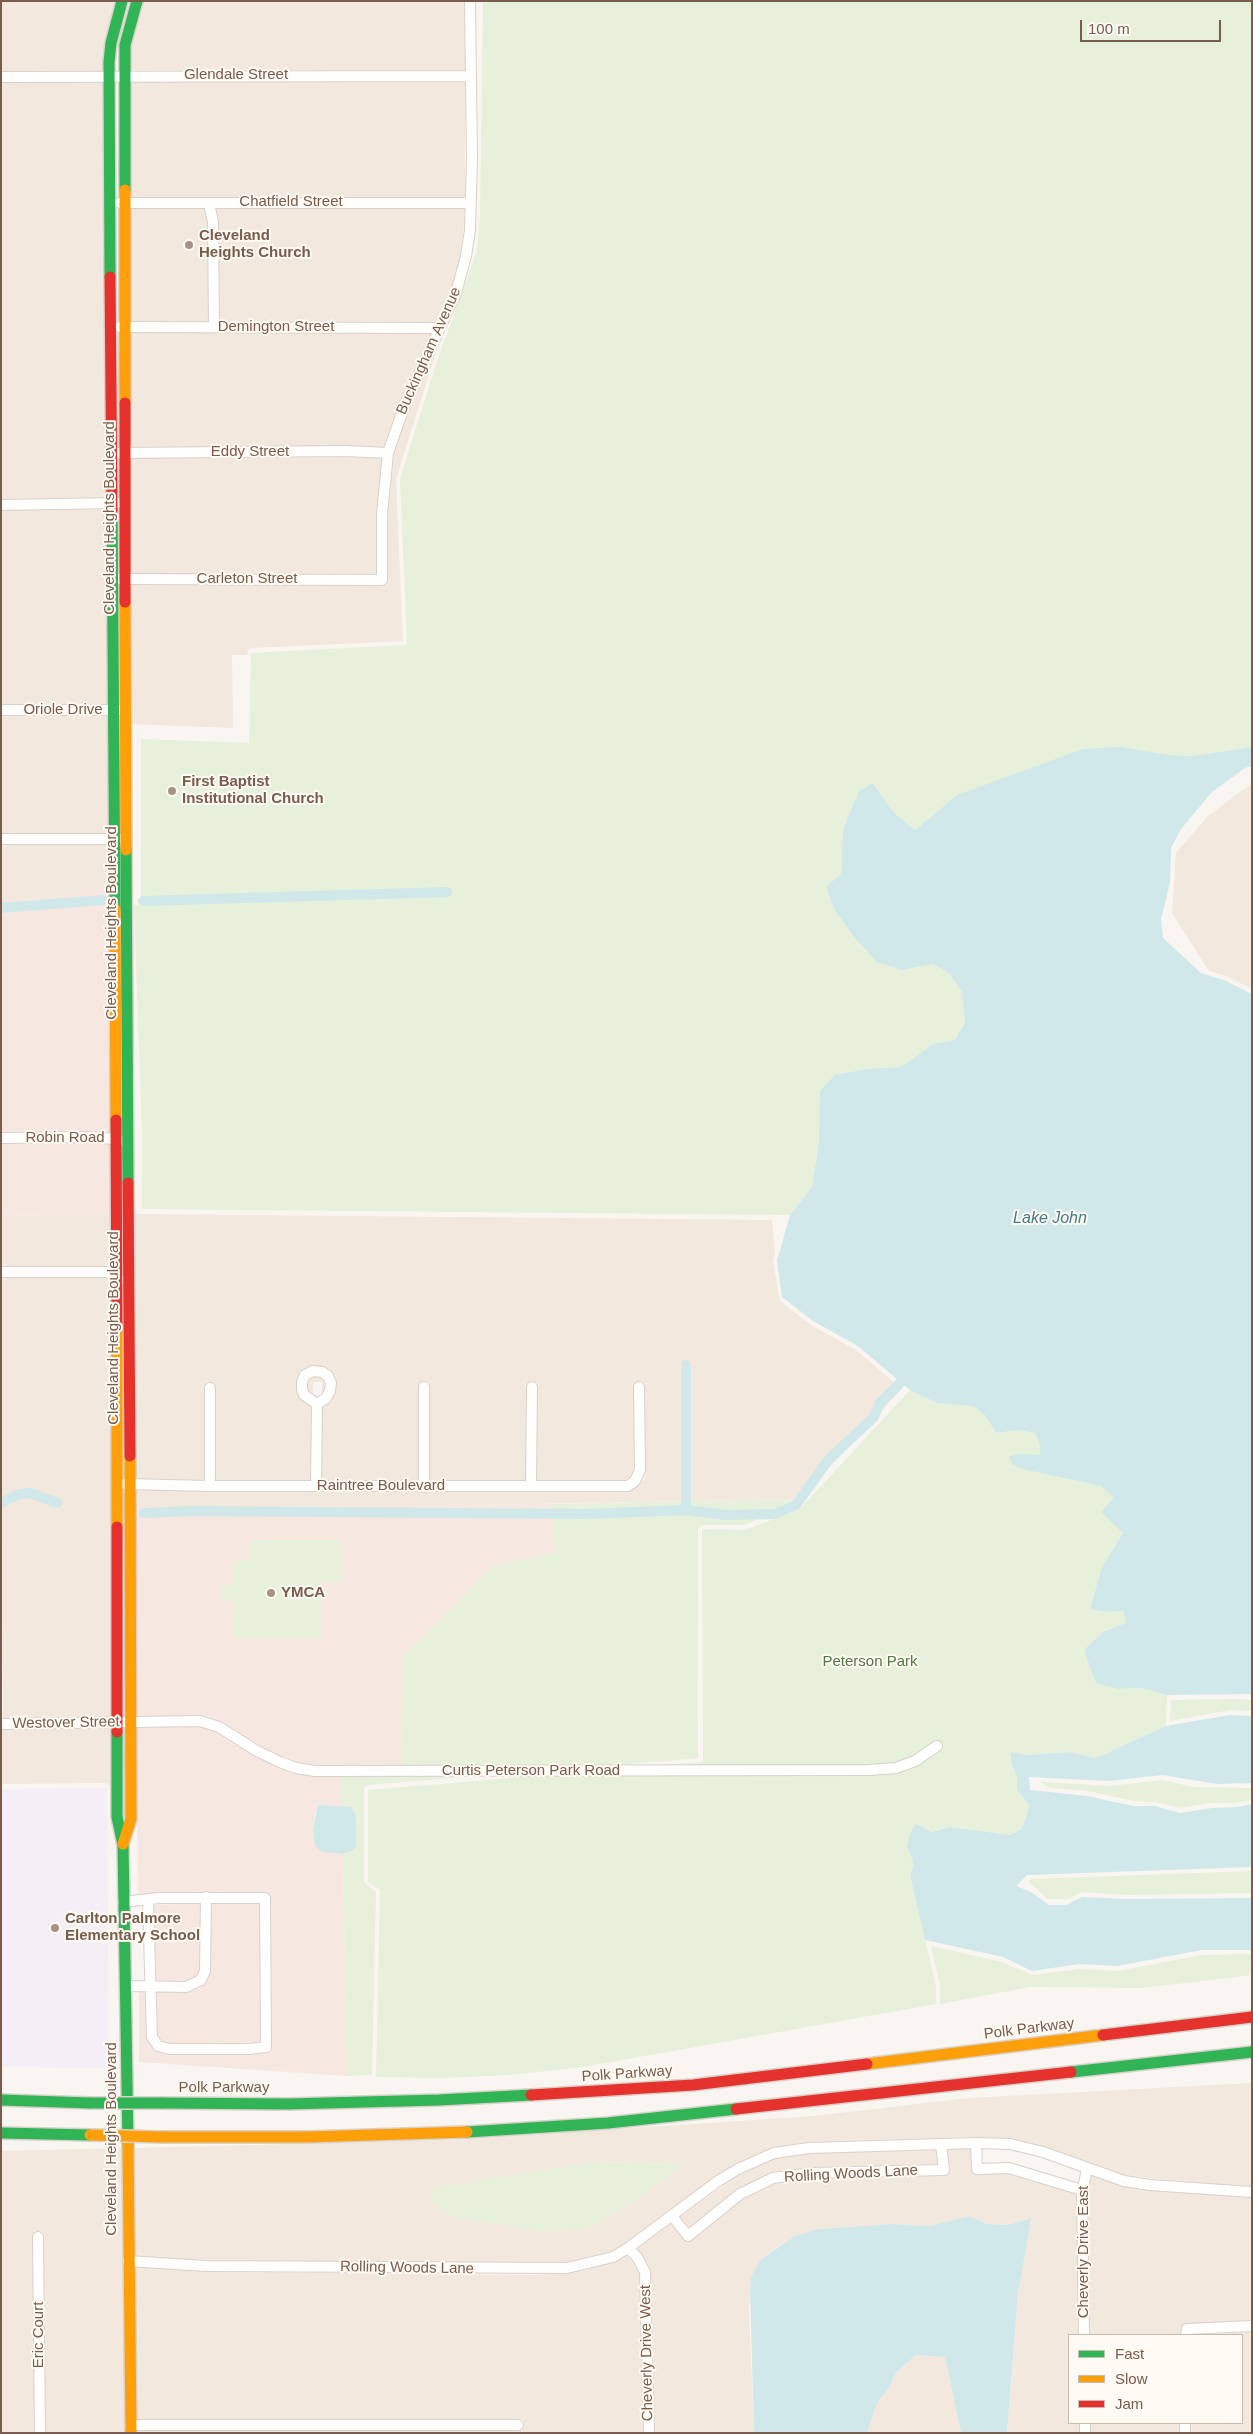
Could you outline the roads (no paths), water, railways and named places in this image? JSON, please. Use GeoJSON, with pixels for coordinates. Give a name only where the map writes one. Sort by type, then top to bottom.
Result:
{"type":"FeatureCollection","features":[{"type":"Feature","properties":{"kind":"main road","name":"Cleveland Heights Boulevard"},"geometry":{"type":"LineString","coordinates":[[122,1],[110,44],[112,203],[112,710],[117,1278],[117,1817],[123,1845],[131,2429]]}},
{"type":"Feature","properties":{"kind":"main road","name":"Cleveland Heights Boulevard"},"geometry":{"type":"LineString","coordinates":[[123,1845],[131,1819],[132,1722],[124,503],[126,327],[125,45],[137,1]]}},
{"type":"Feature","properties":{"kind":"main road"},"geometry":{"type":"LineString","coordinates":[[114,912],[127,912]]}},
{"type":"Feature","properties":{"kind":"main road"},"geometry":{"type":"LineString","coordinates":[[114,978],[127,978]]}},
{"type":"Feature","properties":{"kind":"main road","name":"Polk Parkway"},"geometry":{"type":"LineString","coordinates":[[1,2100],[90,2103],[288,2104],[439,2100],[683,2085],[1252,2017]]}},
{"type":"Feature","properties":{"kind":"main road"},"geometry":{"type":"LineString","coordinates":[[1,2133],[162,2137],[318,2137],[608,2123],[1252,2052]]}},
{"type":"Feature","properties":{"kind":"main road"},"geometry":{"type":"LineString","coordinates":[[1,2092],[74,2102]]}},
{"type":"Feature","properties":{"kind":"street","name":"Buckingham Avenue"},"geometry":{"type":"LineString","coordinates":[[382,580],[382,514],[388,453],[406,404],[462,273],[470,230],[472,158],[470,1]]}},
{"type":"Feature","properties":{"kind":"street","name":"Glendale Street"},"geometry":{"type":"LineString","coordinates":[[1,77],[470,76]]}},
{"type":"Feature","properties":{"kind":"street"},"geometry":{"type":"LineString","coordinates":[[209,202],[213,222],[214,327]]}},
{"type":"Feature","properties":{"kind":"street","name":"Chatfield Street"},"geometry":{"type":"LineString","coordinates":[[112,203],[470,203]]}},
{"type":"Feature","properties":{"kind":"street","name":"Demington Street"},"geometry":{"type":"LineString","coordinates":[[112,327],[440,328]]}},
{"type":"Feature","properties":{"kind":"street","name":"Eddy Street"},"geometry":{"type":"LineString","coordinates":[[112,453],[345,451],[388,453]]}},
{"type":"Feature","properties":{"kind":"street"},"geometry":{"type":"LineString","coordinates":[[1,505],[124,503]]}},
{"type":"Feature","properties":{"kind":"street","name":"Carleton Street"},"geometry":{"type":"LineString","coordinates":[[112,578],[382,580]]}},
{"type":"Feature","properties":{"kind":"street","name":"Oriole Drive"},"geometry":{"type":"LineString","coordinates":[[1,710],[125,710]]}},
{"type":"Feature","properties":{"kind":"street"},"geometry":{"type":"LineString","coordinates":[[1,839],[126,840]]}},
{"type":"Feature","properties":{"kind":"street","name":"Robin Road"},"geometry":{"type":"LineString","coordinates":[[1,1138],[115,1138],[128,1144]]}},
{"type":"Feature","properties":{"kind":"street"},"geometry":{"type":"LineString","coordinates":[[1,1272],[107,1272],[130,1288]]}},
{"type":"Feature","properties":{"kind":"street"},"geometry":{"type":"LineString","coordinates":[[424,1387],[424,1487]]}},
{"type":"Feature","properties":{"kind":"street"},"geometry":{"type":"LineString","coordinates":[[531,1486],[532,1387]]}},
{"type":"Feature","properties":{"kind":"street","name":"Raintree Boulevard"},"geometry":{"type":"LineString","coordinates":[[116,1484],[424,1487],[628,1486],[635,1481],[640,1473],[640,1387]]}},
{"type":"Feature","properties":{"kind":"street"},"geometry":{"type":"LineString","coordinates":[[210,1388],[210,1486]]}},
{"type":"Feature","properties":{"kind":"street"},"geometry":{"type":"LineString","coordinates":[[316,1486],[318,1404]]}},
{"type":"Feature","properties":{"kind":"street","name":"Curtis Peterson Park Road"},"geometry":{"type":"LineString","coordinates":[[132,1722],[200,1721],[212,1724],[257,1751],[280,1762],[296,1768],[315,1771],[869,1770],[896,1768],[915,1762],[937,1746]]}},
{"type":"Feature","properties":{"kind":"street","name":"Westover Street"},"geometry":{"type":"LineString","coordinates":[[1,1724],[132,1722]]}},
{"type":"Feature","properties":{"kind":"street"},"geometry":{"type":"LineString","coordinates":[[123,1902],[148,1900],[206,1898],[265,1898],[266,2047],[249,2049],[168,2049],[158,2046],[152,2037],[148,1900]]}},
{"type":"Feature","properties":{"kind":"street"},"geometry":{"type":"LineString","coordinates":[[126,1986],[186,1987],[196,1985],[204,1976],[206,1898]]}},
{"type":"Feature","properties":{"kind":"street"},"geometry":{"type":"LineString","coordinates":[[976,2143],[977,2169],[1009,2168],[1082,2190]]}},
{"type":"Feature","properties":{"kind":"street","name":"Rolling Woods Lane"},"geometry":{"type":"LineString","coordinates":[[128,2261],[206,2266],[537,2270],[567,2268],[613,2256],[628,2248],[738,2169],[774,2153],[809,2148],[976,2143],[1026,2148],[1124,2181],[1150,2185],[1252,2192]]}},
{"type":"Feature","properties":{"kind":"street","name":"Rolling Woods Lane"},"geometry":{"type":"LineString","coordinates":[[672,2216],[688,2236],[740,2194],[773,2178],[812,2173],[944,2170],[941,2144]]}},
{"type":"Feature","properties":{"kind":"street","name":"Cheverly Drive East"},"geometry":{"type":"LineString","coordinates":[[1084,2334],[1082,2190],[1087,2168]]}},
{"type":"Feature","properties":{"kind":"street","name":"Eric Court"},"geometry":{"type":"LineString","coordinates":[[38,2237],[40,2433]]}},
{"type":"Feature","properties":{"kind":"street","name":"Cheverly Drive West"},"geometry":{"type":"LineString","coordinates":[[628,2248],[637,2257],[645,2272],[648,2433]]}},
{"type":"Feature","properties":{"kind":"street"},"geometry":{"type":"LineString","coordinates":[[1186,2334],[1186,2329],[1252,2326]]}},
{"type":"Feature","properties":{"kind":"street"},"geometry":{"type":"LineString","coordinates":[[131,2429],[518,2425]]}},
{"type":"Feature","properties":{"kind":"water","name":"Lake John"},"geometry":{"type":"Polygon","coordinates":[[[1121,747],[1168,755],[1193,756],[1252,747],[1252,766],[1245,768],[1212,792],[1181,829],[1171,848],[1170,883],[1161,919],[1163,938],[1201,973],[1224,980],[1252,994],[1252,1694],[1167,1695],[1141,1688],[1118,1689],[1096,1683],[1084,1650],[1105,1631],[1126,1623],[1123,1611],[1105,1612],[1090,1609],[1102,1567],[1123,1533],[1101,1512],[1114,1498],[1101,1486],[1022,1469],[1012,1464],[1009,1456],[1019,1454],[1040,1455],[1040,1446],[1035,1433],[1019,1430],[996,1433],[985,1415],[973,1406],[937,1403],[910,1390],[858,1346],[813,1321],[782,1297],[777,1261],[790,1215],[812,1187],[819,1141],[820,1091],[835,1075],[867,1069],[901,1067],[933,1044],[955,1040],[965,1023],[962,992],[950,974],[933,964],[902,970],[877,962],[855,938],[834,909],[826,886],[841,875],[843,830],[859,791],[873,783],[894,813],[915,830],[957,795],[1083,749],[1121,747]]]}},
{"type":"Feature","properties":{"kind":"water"},"geometry":{"type":"Polygon","coordinates":[[[1230,1715],[1252,1716],[1252,1783],[1218,1784],[1162,1775],[1109,1781],[1029,1777],[1030,1790],[1087,1796],[1133,1806],[1155,1806],[1180,1813],[1252,1804],[1252,1867],[1027,1875],[1016,1886],[1031,1892],[1049,1905],[1066,1905],[1082,1897],[1126,1899],[1252,1898],[1252,1950],[1202,1950],[1117,1966],[1079,1964],[1032,1971],[1003,1957],[925,1940],[910,1875],[914,1864],[907,1847],[910,1833],[916,1824],[932,1832],[950,1827],[1010,1835],[1021,1829],[1026,1819],[1029,1805],[1017,1790],[1017,1776],[1011,1763],[1011,1752],[1027,1755],[1068,1752],[1096,1758],[1166,1726],[1230,1715]]]}},
{"type":"Feature","properties":{"kind":"water"},"geometry":{"type":"Polygon","coordinates":[[[318,1805],[351,1807],[355,1814],[356,1826],[356,1846],[352,1851],[343,1854],[322,1852],[315,1846],[313,1829],[318,1805]]]}},
{"type":"Feature","properties":{"kind":"water"},"geometry":{"type":"Polygon","coordinates":[[[970,2216],[986,2224],[1007,2225],[1031,2218],[1018,2294],[1007,2433],[961,2433],[945,2357],[916,2355],[895,2373],[889,2388],[877,2403],[867,2433],[754,2433],[750,2288],[751,2277],[760,2260],[795,2236],[819,2229],[891,2224],[929,2226],[970,2216]]]}},
{"type":"Feature","properties":{"kind":"waterway"},"geometry":{"type":"LineString","coordinates":[[143,901],[447,892]]}},
{"type":"Feature","properties":{"kind":"waterway"},"geometry":{"type":"LineString","coordinates":[[1,908],[102,900]]}},
{"type":"Feature","properties":{"kind":"waterway"},"geometry":{"type":"LineString","coordinates":[[686,1365],[686,1510]]}},
{"type":"Feature","properties":{"kind":"waterway"},"geometry":{"type":"LineString","coordinates":[[144,1513],[190,1511],[585,1514],[686,1510],[725,1515],[775,1514],[796,1505],[829,1459],[874,1417],[879,1404],[901,1382]]}},
{"type":"Feature","properties":{"kind":"waterway"},"geometry":{"type":"LineString","coordinates":[[1,1503],[19,1494],[30,1493],[57,1503]]}},
{"type":"Feature","properties":{"kind":"place","name":"Cleveland Heights Church"},"geometry":{"type":"Point","coordinates":[189,245]}},
{"type":"Feature","properties":{"kind":"place","name":"First Baptist Institutional Church"},"geometry":{"type":"Point","coordinates":[172,791]}},
{"type":"Feature","properties":{"kind":"place","name":"YMCA"},"geometry":{"type":"Point","coordinates":[271,1593]}},
{"type":"Feature","properties":{"kind":"place","name":"Carlton Palmore Elementary School"},"geometry":{"type":"Point","coordinates":[55,1928]}},
{"type":"Feature","properties":{"kind":"park label","name":"Peterson Park"},"geometry":{"type":"Point","coordinates":[870,1662]}}]}
